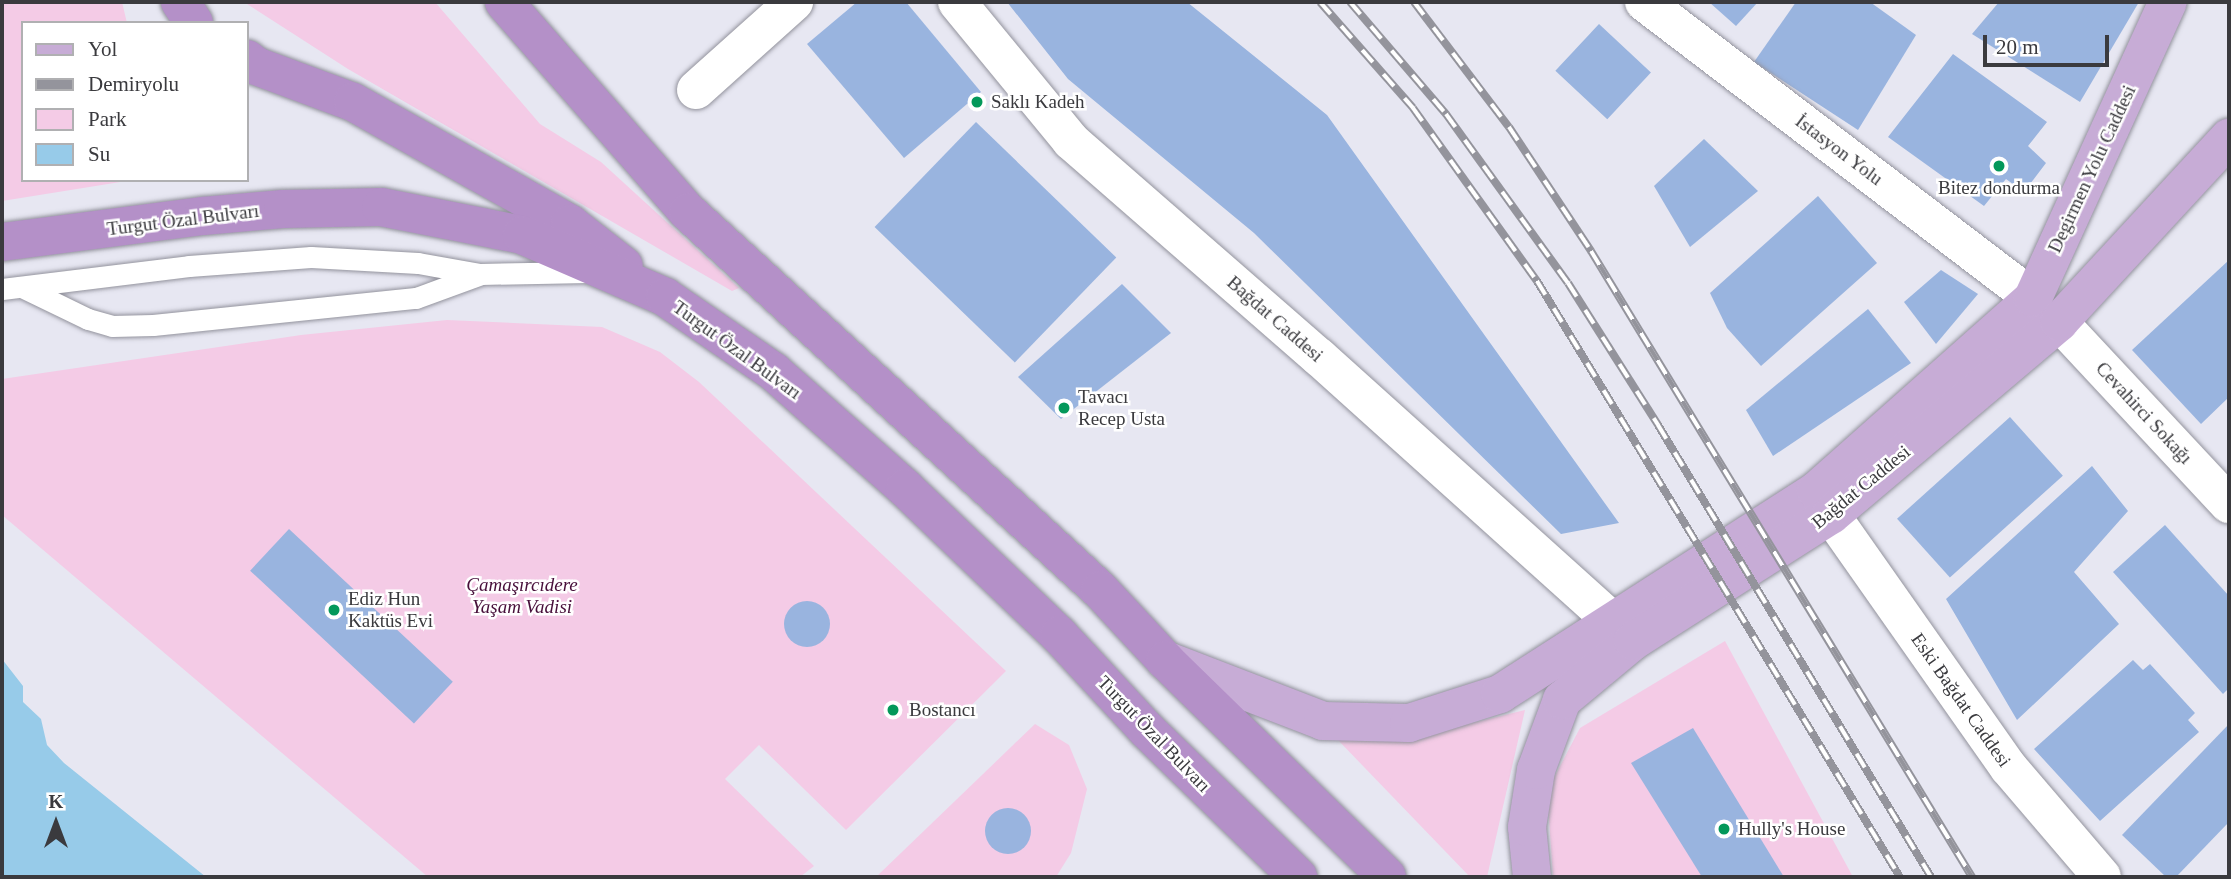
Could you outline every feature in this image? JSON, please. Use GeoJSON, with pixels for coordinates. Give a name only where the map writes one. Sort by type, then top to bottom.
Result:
{"type":"FeatureCollection","features":[{"type":"Feature","properties":{"kind":"highway"},"geometry":{"type":"LineString","coordinates":[[180,2],[193,21]]}},
{"type":"Feature","properties":{"kind":"highway"},"geometry":{"type":"LineString","coordinates":[[504,2],[688,212],[1100,590],[1165,660],[1387,877]]}},
{"type":"Feature","properties":{"kind":"highway"},"geometry":{"type":"LineString","coordinates":[[248,60],[256,66],[353,102],[570,224],[665,297]]}},
{"type":"Feature","properties":{"kind":"highway","name":"Turgut Özal Bulvarı"},"geometry":{"type":"LineString","coordinates":[[2,242],[203,216],[283,209],[380,207],[522,235],[602,272],[665,297],[775,372],[905,488],[1059,635],[1147,730],[1298,877]]}},
{"type":"Feature","properties":{"kind":"main road","name":"Degirmen Yolu Caddesi"},"geometry":{"type":"LineString","coordinates":[[2046,310],[2168,2]]}},
{"type":"Feature","properties":{"kind":"main road","name":"Bağdat Caddesi"},"geometry":{"type":"LineString","coordinates":[[1532,877],[1527,827],[1536,770],[1562,700],[1633,641],[1823,503],[2046,310],[2229,138]]}},
{"type":"Feature","properties":{"kind":"main road","name":"Bağdat Caddesi"},"geometry":{"type":"LineString","coordinates":[[1165,660],[1324,721],[1409,723],[1500,694],[1611,620],[1823,503]]}},
{"type":"Feature","properties":{"kind":"street"},"geometry":{"type":"LineString","coordinates":[[696,90],[794,2]]}},
{"type":"Feature","properties":{"kind":"street","name":"Bağdat Caddesi"},"geometry":{"type":"LineString","coordinates":[[957,2],[1071,141],[1319,357],[1611,620]]}},
{"type":"Feature","properties":{"kind":"street","name":"İstasyon Yolu"},"geometry":{"type":"LineString","coordinates":[[1644,2],[2046,310]]}},
{"type":"Feature","properties":{"kind":"street","name":"Cevahirci Sokağı"},"geometry":{"type":"LineString","coordinates":[[2046,310],[2229,504]]}},
{"type":"Feature","properties":{"kind":"street","name":"Eski Bağdat Caddesi"},"geometry":{"type":"LineString","coordinates":[[1823,503],[2009,768],[2102,877]]}},
{"type":"Feature","properties":{"kind":"lane"},"geometry":{"type":"LineString","coordinates":[[12,288],[189,266],[311,257],[418,262],[480,274],[602,272]]}},
{"type":"Feature","properties":{"kind":"lane"},"geometry":{"type":"LineString","coordinates":[[12,288],[112,326],[153,325],[416,298],[480,274]]}},
{"type":"Feature","properties":{"kind":"green space"},"geometry":{"type":"Polygon","coordinates":[[[2,2],[122,2],[127,21],[21,21],[21,182],[121,182],[2,201],[2,2]]]}},
{"type":"Feature","properties":{"kind":"green space"},"geometry":{"type":"Polygon","coordinates":[[[244,2],[435,2],[540,124],[601,162],[739,288],[732,291],[348,69],[244,2]]]}},
{"type":"Feature","properties":{"kind":"green space","name":"Çamaşırcıdere Yaşam Vadisi"},"geometry":{"type":"Polygon","coordinates":[[[447,320],[602,327],[660,352],[699,382],[1006,671],[846,830],[759,745],[725,779],[814,866],[800,877],[428,877],[2,515],[2,379],[301,335],[447,320]]]}},
{"type":"Feature","properties":{"kind":"green space"},"geometry":{"type":"Polygon","coordinates":[[[1725,641],[1853,877],[1553,877],[1547,791],[1580,728],[1725,641]]]}},
{"type":"Feature","properties":{"kind":"green space"},"geometry":{"type":"Polygon","coordinates":[[[1525,710],[1487,877],[1470,877],[1337,739],[1416,737],[1525,710]]]}},
{"type":"Feature","properties":{"kind":"green space"},"geometry":{"type":"Polygon","coordinates":[[[1035,724],[1069,745],[1087,789],[1071,853],[1056,877],[876,877],[1035,724]]]}},
{"type":"Feature","properties":{"kind":"water"},"geometry":{"type":"Polygon","coordinates":[[[2,659],[23,686],[23,702],[41,719],[47,745],[64,763],[206,877],[2,877],[2,659]]]}},
{"type":"Feature","properties":{"kind":"building"},"geometry":{"type":"Polygon","coordinates":[[[857,2],[906,2],[981,92],[904,158],[807,44],[857,2]]]}},
{"type":"Feature","properties":{"kind":"building"},"geometry":{"type":"Polygon","coordinates":[[[1007,2],[1187,2],[1327,115],[1619,523],[1561,534],[1254,233],[1068,79],[1007,2]]]}},
{"type":"Feature","properties":{"kind":"building"},"geometry":{"type":"Polygon","coordinates":[[[1709,2],[1758,2],[1736,26],[1709,2]]]}},
{"type":"Feature","properties":{"kind":"building"},"geometry":{"type":"Polygon","coordinates":[[[1796,2],[1870,2],[1916,35],[1858,130],[1754,62],[1796,2]]]}},
{"type":"Feature","properties":{"kind":"building"},"geometry":{"type":"Polygon","coordinates":[[[1999,2],[2139,2],[2080,102],[1972,34],[1999,2]]]}},
{"type":"Feature","properties":{"kind":"building"},"geometry":{"type":"Polygon","coordinates":[[[1599,24],[1651,72],[1607,119],[1555,71],[1599,24]]]}},
{"type":"Feature","properties":{"kind":"building"},"geometry":{"type":"Polygon","coordinates":[[[1953,54],[2047,122],[2028,146],[2046,163],[2024,192],[2006,179],[1984,206],[1888,137],[1953,54]]]}},
{"type":"Feature","properties":{"kind":"building"},"geometry":{"type":"Polygon","coordinates":[[[976,122],[1116,257],[1015,362],[875,227],[976,122]]]}},
{"type":"Feature","properties":{"kind":"building"},"geometry":{"type":"Polygon","coordinates":[[[1704,139],[1758,191],[1690,247],[1654,186],[1704,139]]]}},
{"type":"Feature","properties":{"kind":"building"},"geometry":{"type":"Polygon","coordinates":[[[1818,196],[1877,263],[1761,366],[1727,328],[1710,293],[1818,196]]]}},
{"type":"Feature","properties":{"kind":"building"},"geometry":{"type":"Polygon","coordinates":[[[2229,260],[2229,397],[2201,424],[2132,350],[2229,260]]]}},
{"type":"Feature","properties":{"kind":"building"},"geometry":{"type":"Polygon","coordinates":[[[1941,270],[1978,294],[1936,344],[1904,302],[1941,270]]]}},
{"type":"Feature","properties":{"kind":"building"},"geometry":{"type":"Polygon","coordinates":[[[1122,284],[1171,333],[1061,419],[1018,377],[1122,284]]]}},
{"type":"Feature","properties":{"kind":"building"},"geometry":{"type":"Polygon","coordinates":[[[1868,309],[1911,363],[1773,456],[1746,410],[1868,309]]]}},
{"type":"Feature","properties":{"kind":"building"},"geometry":{"type":"Polygon","coordinates":[[[2010,417],[2063,476],[1950,577],[1897,519],[2010,417]]]}},
{"type":"Feature","properties":{"kind":"building"},"geometry":{"type":"Polygon","coordinates":[[[2092,466],[2128,511],[2074,572],[2119,624],[2017,720],[1946,599],[2092,466]]]}},
{"type":"Feature","properties":{"kind":"building"},"geometry":{"type":"Polygon","coordinates":[[[2165,525],[2229,596],[2229,688],[2223,694],[2113,572],[2165,525]]]}},
{"type":"Feature","properties":{"kind":"building","name":"Ediz Hun Kaktüs Evi"},"geometry":{"type":"Polygon","coordinates":[[[289,529],[453,682],[414,723],[250,571],[289,529]]]}},
{"type":"Feature","properties":{"kind":"building"},"geometry":{"type":"Polygon","coordinates":[[[807,601],[823,608],[830,624],[823,640],[807,647],[791,640],[784,624],[791,608],[807,601]]]}},
{"type":"Feature","properties":{"kind":"building"},"geometry":{"type":"Polygon","coordinates":[[[2133,660],[2143,670],[2150,664],[2195,713],[2188,720],[2199,732],[2100,821],[2034,749],[2133,660]]]}},
{"type":"Feature","properties":{"kind":"building"},"geometry":{"type":"Polygon","coordinates":[[[2229,724],[2229,822],[2176,877],[2166,877],[2122,835],[2229,724]]]}},
{"type":"Feature","properties":{"kind":"building"},"geometry":{"type":"Polygon","coordinates":[[[1693,728],[1784,877],[1702,877],[1631,763],[1693,728]]]}},
{"type":"Feature","properties":{"kind":"building"},"geometry":{"type":"Polygon","coordinates":[[[1008,808],[1024,815],[1031,831],[1024,847],[1008,854],[992,847],[985,831],[992,815],[1008,808]]]}},
{"type":"Feature","properties":{"kind":"railway"},"geometry":{"type":"LineString","coordinates":[[1320,2],[1413,108],[1537,281],[1900,877]]}},
{"type":"Feature","properties":{"kind":"railway"},"geometry":{"type":"LineString","coordinates":[[1350,2],[1446,114],[1568,283],[1658,425],[1931,877]]}},
{"type":"Feature","properties":{"kind":"railway"},"geometry":{"type":"LineString","coordinates":[[1414,2],[1509,127],[1591,251],[1972,877]]}},
{"type":"Feature","properties":{"kind":"place","name":"Saklı Kadeh"},"geometry":{"type":"Point","coordinates":[977,102]}},
{"type":"Feature","properties":{"kind":"place","name":"Bitez dondurma"},"geometry":{"type":"Point","coordinates":[1999,166]}},
{"type":"Feature","properties":{"kind":"place","name":"Tavacı Recep Usta"},"geometry":{"type":"Point","coordinates":[1064,408]}},
{"type":"Feature","properties":{"kind":"place","name":"Ediz Hun Kaktüs Evi"},"geometry":{"type":"Point","coordinates":[334,610]}},
{"type":"Feature","properties":{"kind":"place","name":"Bostancı"},"geometry":{"type":"Point","coordinates":[893,710]}},
{"type":"Feature","properties":{"kind":"place","name":"Hully's House"},"geometry":{"type":"Point","coordinates":[1724,829]}}]}
